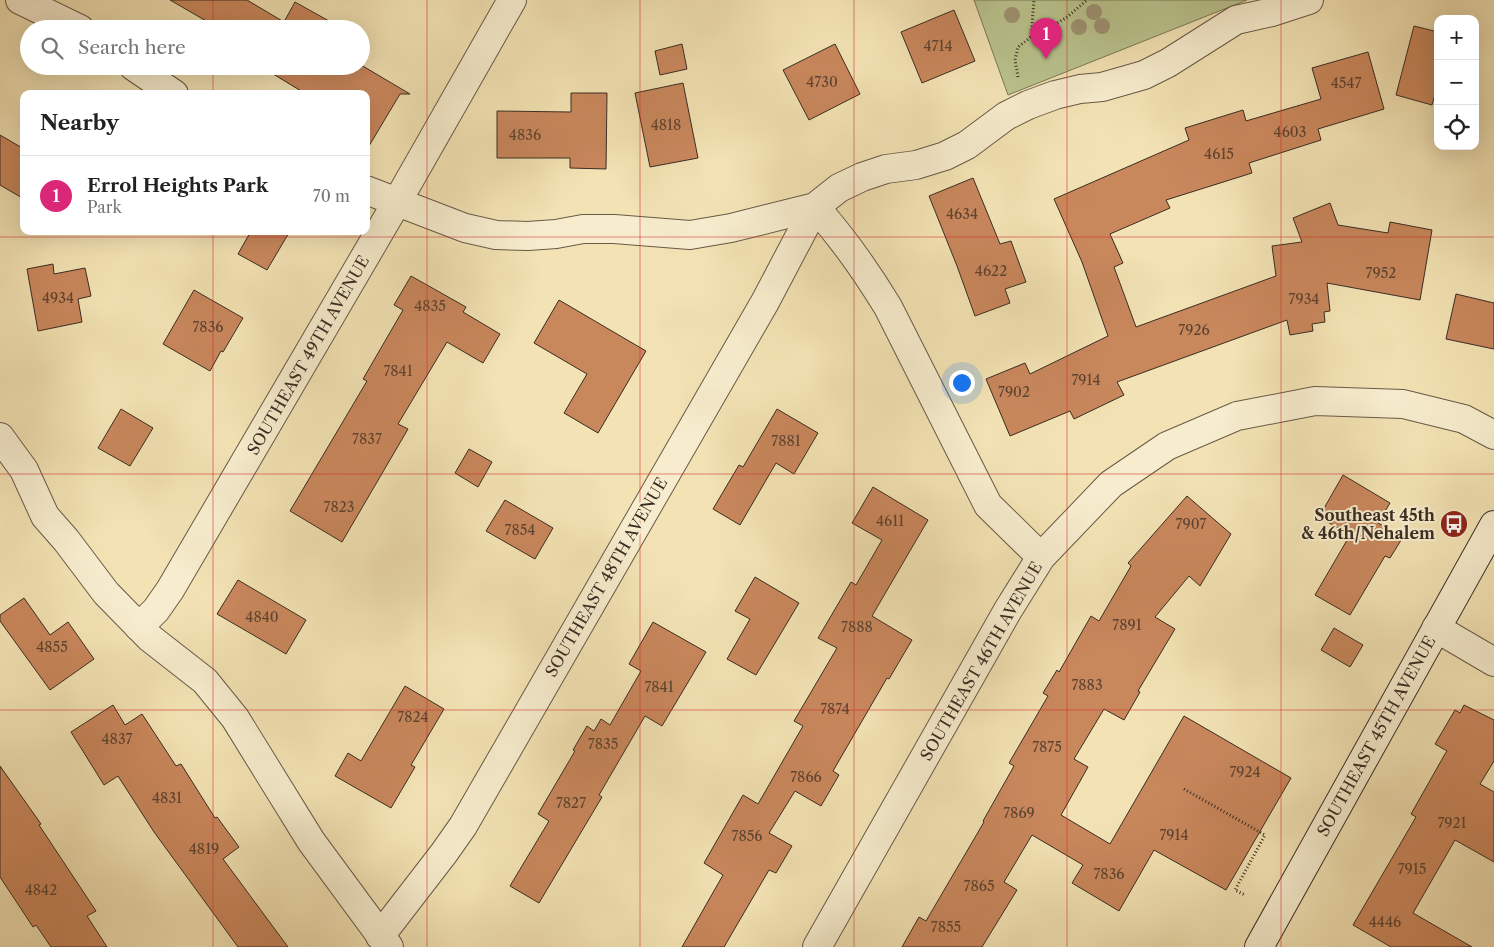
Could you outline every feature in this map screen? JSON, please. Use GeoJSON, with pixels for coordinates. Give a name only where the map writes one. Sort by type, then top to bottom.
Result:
{"type":"FeatureCollection","features":[{"type":"Feature","properties":{"kind":"street"},"geometry":{"type":"LineString","coordinates":[[20,0],[61,20]]}},
{"type":"Feature","properties":{"kind":"street","name":"SOUTHEAST 49TH AVENUE"},"geometry":{"type":"LineString","coordinates":[[139,627],[156,610],[170,590],[397,202],[512,0]]}},
{"type":"Feature","properties":{"kind":"street"},"geometry":{"type":"LineString","coordinates":[[370,192],[465,228],[496,235],[528,236],[556,234],[582,229],[614,229],[690,235],[731,228],[815,207],[839,188],[862,177],[886,170],[916,165],[945,156],[967,144],[1006,116],[1028,104],[1080,89],[1102,87],[1144,74],[1168,63],[1236,20],[1272,12],[1309,0]]}},
{"type":"Feature","properties":{"kind":"street"},"geometry":{"type":"LineString","coordinates":[[146,75],[168,90]]}},
{"type":"Feature","properties":{"kind":"street"},"geometry":{"type":"LineString","coordinates":[[815,207],[838,233],[869,276],[888,307],[988,505],[1041,557]]}},
{"type":"Feature","properties":{"kind":"street","name":"SOUTHEAST 48TH AVENUE"},"geometry":{"type":"LineString","coordinates":[[384,942],[463,826],[765,302],[815,207]]}},
{"type":"Feature","properties":{"kind":"street","name":"SOUTHEAST 46TH AVENUE"},"geometry":{"type":"LineString","coordinates":[[818,947],[1008,610],[1041,557],[1111,484],[1167,446],[1237,416],[1315,401],[1403,404],[1464,419],[1494,435]]}},
{"type":"Feature","properties":{"kind":"street"},"geometry":{"type":"LineString","coordinates":[[0,437],[24,470],[45,516],[66,540],[106,593],[150,638],[205,681],[235,718],[310,841],[384,942]]}},
{"type":"Feature","properties":{"kind":"street","name":"SOUTHEAST 45TH AVENUE"},"geometry":{"type":"LineString","coordinates":[[1263,946],[1494,525]]}},
{"type":"Feature","properties":{"kind":"street"},"geometry":{"type":"LineString","coordinates":[[1436,628],[1494,662]]}},
{"type":"Feature","properties":{"kind":"path"},"geometry":{"type":"LineString","coordinates":[[1031,37],[1034,0]]}},
{"type":"Feature","properties":{"kind":"path"},"geometry":{"type":"LineString","coordinates":[[1028,104],[1017,74],[1015,60],[1018,47],[1031,37],[1066,18],[1087,0]]}},
{"type":"Feature","properties":{"kind":"path"},"geometry":{"type":"LineString","coordinates":[[1184,789],[1265,835],[1235,890],[1245,895]]}},
{"type":"Feature","properties":{"kind":"green space"},"geometry":{"type":"Polygon","coordinates":[[[974,0],[1247,0],[1008,95],[974,0]]]}},
{"type":"Feature","properties":{"kind":"building"},"geometry":{"type":"Polygon","coordinates":[[[170,0],[247,0],[281,20],[204,20],[170,0]]]}},
{"type":"Feature","properties":{"kind":"building"},"geometry":{"type":"Polygon","coordinates":[[[295,2],[327,20],[285,20],[295,2]]]}},
{"type":"Feature","properties":{"kind":"building"},"geometry":{"type":"Polygon","coordinates":[[[954,10],[975,61],[922,83],[901,32],[954,10]]]}},
{"type":"Feature","properties":{"kind":"building"},"geometry":{"type":"Polygon","coordinates":[[[1414,26],[1434,31],[1434,98],[1432,105],[1396,95],[1414,26]]]}},
{"type":"Feature","properties":{"kind":"building"},"geometry":{"type":"Polygon","coordinates":[[[682,44],[687,69],[660,75],[655,51],[682,44]]]}},
{"type":"Feature","properties":{"kind":"building"},"geometry":{"type":"Polygon","coordinates":[[[835,44],[860,94],[809,120],[783,70],[835,44]]]}},
{"type":"Feature","properties":{"kind":"building"},"geometry":{"type":"Polygon","coordinates":[[[1368,52],[1384,109],[1318,129],[1321,140],[1249,163],[1252,173],[1166,200],[1170,208],[1110,234],[1123,263],[1114,267],[1136,327],[1276,276],[1272,246],[1302,242],[1293,218],[1330,203],[1338,225],[1388,233],[1390,222],[1432,230],[1420,300],[1327,283],[1330,311],[1324,312],[1325,322],[1312,324],[1313,331],[1290,335],[1287,320],[1117,382],[1124,395],[1074,419],[1070,411],[1010,436],[986,379],[1025,363],[1030,374],[1108,336],[1082,262],[1054,199],[1189,140],[1185,128],[1243,110],[1246,121],[1321,99],[1312,68],[1368,52]]]}},
{"type":"Feature","properties":{"kind":"building"},"geometry":{"type":"Polygon","coordinates":[[[370,70],[410,94],[400,94],[370,144],[370,90],[299,90],[275,75],[370,75],[370,70]]]}},
{"type":"Feature","properties":{"kind":"building"},"geometry":{"type":"Polygon","coordinates":[[[683,83],[698,158],[650,167],[635,93],[683,83]]]}},
{"type":"Feature","properties":{"kind":"building"},"geometry":{"type":"Polygon","coordinates":[[[571,93],[607,93],[606,169],[570,168],[570,158],[497,158],[497,111],[571,112],[571,93]]]}},
{"type":"Feature","properties":{"kind":"building"},"geometry":{"type":"Polygon","coordinates":[[[0,135],[20,147],[20,197],[0,185],[0,135]]]}},
{"type":"Feature","properties":{"kind":"building"},"geometry":{"type":"Polygon","coordinates":[[[973,178],[1000,244],[1011,241],[1026,282],[1005,289],[1010,303],[975,316],[929,196],[973,178]]]}},
{"type":"Feature","properties":{"kind":"building"},"geometry":{"type":"Polygon","coordinates":[[[249,235],[288,235],[267,270],[238,254],[249,235]]]}},
{"type":"Feature","properties":{"kind":"building"},"geometry":{"type":"Polygon","coordinates":[[[53,264],[54,274],[85,268],[91,296],[78,299],[82,322],[38,331],[27,269],[53,264]]]}},
{"type":"Feature","properties":{"kind":"building"},"geometry":{"type":"Polygon","coordinates":[[[411,276],[466,307],[463,312],[500,334],[483,363],[447,342],[398,424],[408,429],[342,542],[290,511],[367,381],[363,379],[403,310],[394,305],[411,276]]]}},
{"type":"Feature","properties":{"kind":"building"},"geometry":{"type":"Polygon","coordinates":[[[194,290],[243,318],[210,371],[163,344],[194,290]]]}},
{"type":"Feature","properties":{"kind":"building"},"geometry":{"type":"Polygon","coordinates":[[[1456,294],[1494,303],[1494,349],[1446,339],[1456,294]]]}},
{"type":"Feature","properties":{"kind":"building"},"geometry":{"type":"Polygon","coordinates":[[[559,300],[646,351],[598,433],[564,413],[587,374],[534,343],[559,300]]]}},
{"type":"Feature","properties":{"kind":"building"},"geometry":{"type":"Polygon","coordinates":[[[121,409],[153,428],[130,466],[98,448],[121,409]]]}},
{"type":"Feature","properties":{"kind":"building"},"geometry":{"type":"Polygon","coordinates":[[[777,409],[818,433],[794,474],[776,463],[740,525],[713,509],[739,465],[743,467],[777,409]]]}},
{"type":"Feature","properties":{"kind":"building"},"geometry":{"type":"Polygon","coordinates":[[[469,449],[492,462],[478,487],[455,473],[469,449]]]}},
{"type":"Feature","properties":{"kind":"building"},"geometry":{"type":"Polygon","coordinates":[[[1343,475],[1390,503],[1378,523],[1403,537],[1390,558],[1385,556],[1350,615],[1315,595],[1350,535],[1319,517],[1343,475]]]}},
{"type":"Feature","properties":{"kind":"building"},"geometry":{"type":"Polygon","coordinates":[[[873,487],[928,520],[872,616],[912,640],[889,679],[887,678],[833,771],[839,775],[821,806],[795,791],[769,833],[792,846],[776,873],[769,870],[724,947],[682,947],[723,875],[704,863],[743,795],[758,804],[803,726],[794,721],[837,648],[818,638],[851,582],[856,585],[882,540],[852,523],[873,487]]]}},
{"type":"Feature","properties":{"kind":"building"},"geometry":{"type":"Polygon","coordinates":[[[1187,496],[1231,534],[1200,586],[1189,576],[1155,617],[1175,629],[1138,691],[1140,692],[1124,720],[1104,709],[1074,759],[1088,767],[1061,815],[1110,844],[1184,716],[1291,778],[1226,890],[1154,850],[1119,911],[1072,883],[1083,865],[1032,835],[1004,882],[1017,890],[982,947],[902,947],[919,917],[926,921],[984,822],[1014,766],[1009,763],[1048,696],[1043,693],[1057,670],[1059,672],[1091,616],[1099,621],[1131,566],[1128,563],[1187,496]]]}},
{"type":"Feature","properties":{"kind":"building"},"geometry":{"type":"Polygon","coordinates":[[[505,500],[553,528],[535,559],[486,531],[505,500]]]}},
{"type":"Feature","properties":{"kind":"building"},"geometry":{"type":"Polygon","coordinates":[[[755,577],[799,603],[756,675],[727,659],[750,619],[735,611],[755,577]]]}},
{"type":"Feature","properties":{"kind":"building"},"geometry":{"type":"Polygon","coordinates":[[[238,580],[306,620],[286,654],[217,614],[238,580]]]}},
{"type":"Feature","properties":{"kind":"building"},"geometry":{"type":"Polygon","coordinates":[[[24,598],[50,635],[68,622],[94,659],[50,690],[0,621],[0,615],[24,598]]]}},
{"type":"Feature","properties":{"kind":"building"},"geometry":{"type":"Polygon","coordinates":[[[653,622],[706,652],[662,726],[645,716],[599,795],[602,797],[539,903],[510,886],[549,821],[538,814],[575,751],[573,750],[587,726],[594,731],[601,719],[610,725],[641,671],[629,664],[653,622]]]}},
{"type":"Feature","properties":{"kind":"building"},"geometry":{"type":"Polygon","coordinates":[[[1334,628],[1363,645],[1350,667],[1321,650],[1334,628]]]}},
{"type":"Feature","properties":{"kind":"building"},"geometry":{"type":"Polygon","coordinates":[[[405,686],[444,709],[411,765],[415,767],[391,808],[335,776],[348,753],[361,761],[405,686]]]}},
{"type":"Feature","properties":{"kind":"building"},"geometry":{"type":"Polygon","coordinates":[[[113,705],[125,725],[142,714],[176,766],[181,764],[215,818],[217,817],[239,847],[223,859],[288,947],[238,947],[154,832],[118,776],[104,785],[71,732],[113,705]]]}},
{"type":"Feature","properties":{"kind":"building"},"geometry":{"type":"Polygon","coordinates":[[[1464,705],[1494,720],[1494,761],[1480,784],[1494,792],[1494,862],[1455,840],[1413,913],[1472,947],[1391,947],[1353,925],[1416,817],[1411,814],[1447,751],[1435,744],[1455,710],[1460,713],[1464,705]]]}},
{"type":"Feature","properties":{"kind":"building"},"geometry":{"type":"Polygon","coordinates":[[[0,766],[41,824],[39,825],[96,911],[87,916],[107,947],[51,947],[36,925],[33,927],[0,877],[0,766]]]}},
{"type":"Feature","properties":{"kind":"place","name":"Errol Heights Park"},"geometry":{"type":"Point","coordinates":[1046,59]}},
{"type":"Feature","properties":{"kind":"place","name":"Southeast 45th & 46th/Nehalem"},"geometry":{"type":"Point","coordinates":[1454,524]}}]}
